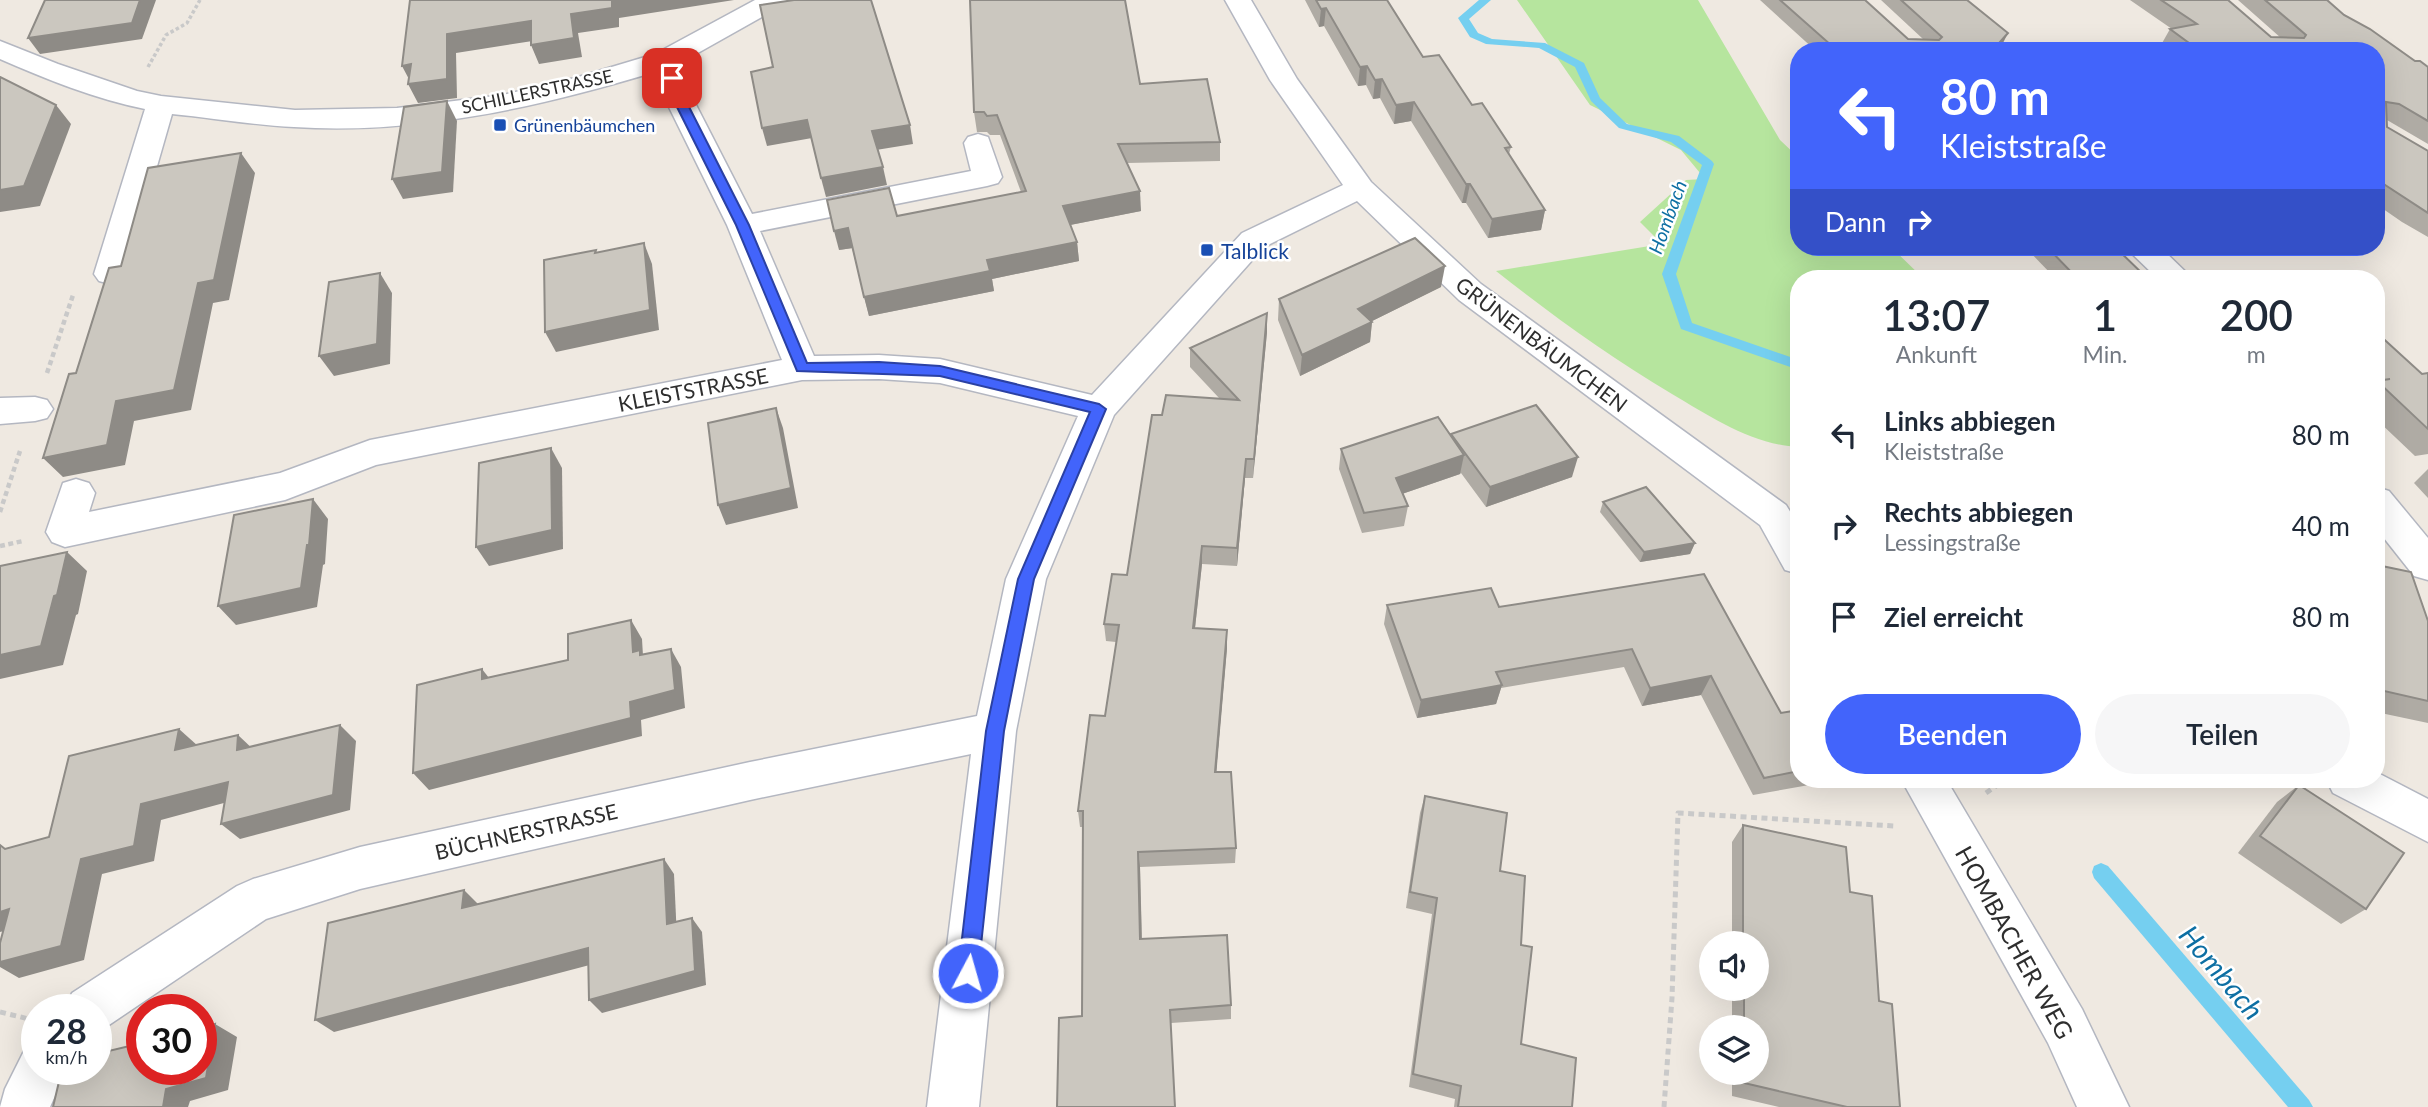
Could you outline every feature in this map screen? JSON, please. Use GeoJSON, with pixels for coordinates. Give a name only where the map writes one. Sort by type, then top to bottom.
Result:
{"type":"FeatureCollection","features":[{"type":"Feature","properties":{"kind":"street","name":"SCHILLERSTRASSE"},"geometry":{"type":"LineString","coordinates":[[0,49],[48,70],[131,98],[161,104],[295,119],[397,117],[503,103],[582,85],[665,60],[766,7],[774,0]]}},
{"type":"Feature","properties":{"kind":"street","name":"GRÜNENBÄUMCHEN"},"geometry":{"type":"LineString","coordinates":[[1238,0],[1284,80],[1360,188],[1470,292],[1786,517]]}},
{"type":"Feature","properties":{"kind":"street"},"geometry":{"type":"LineString","coordinates":[[665,60],[678,97],[742,225],[802,368]]}},
{"type":"Feature","properties":{"kind":"street"},"geometry":{"type":"LineString","coordinates":[[110,274],[161,104]]}},
{"type":"Feature","properties":{"kind":"street"},"geometry":{"type":"LineString","coordinates":[[742,225],[987,177],[978,143]]}},
{"type":"Feature","properties":{"kind":"street"},"geometry":{"type":"LineString","coordinates":[[953,1107],[995,731],[1026,579],[1099,409],[1253,240],[1360,188]]}},
{"type":"Feature","properties":{"kind":"street"},"geometry":{"type":"LineString","coordinates":[[2151,256],[2167,270]]}},
{"type":"Feature","properties":{"kind":"street","name":"KLEISTSTRASSE"},"geometry":{"type":"LineString","coordinates":[[76,493],[65,532],[285,485],[370,453],[802,368],[879,367],[940,371],[1099,409]]}},
{"type":"Feature","properties":{"kind":"street"},"geometry":{"type":"LineString","coordinates":[[0,411],[34,409]]}},
{"type":"Feature","properties":{"kind":"street"},"geometry":{"type":"LineString","coordinates":[[2385,512],[2428,565]]}},
{"type":"Feature","properties":{"kind":"street","name":"BÜCHNERSTRASSE"},"geometry":{"type":"LineString","coordinates":[[112,995],[253,901],[360,868],[750,781],[995,731]]}},
{"type":"Feature","properties":{"kind":"street","name":"HOMBACHER WEG"},"geometry":{"type":"LineString","coordinates":[[1928,788],[2065,1026],[2103,1107]]}},
{"type":"Feature","properties":{"kind":"street"},"geometry":{"type":"LineString","coordinates":[[2365,788],[2428,822]]}},
{"type":"Feature","properties":{"kind":"street"},"geometry":{"type":"LineString","coordinates":[[23,1107],[34,1085]]}},
{"type":"Feature","properties":{"kind":"path"},"geometry":{"type":"LineString","coordinates":[[131,98],[166,35],[187,23],[200,0]]}},
{"type":"Feature","properties":{"kind":"path"},"geometry":{"type":"LineString","coordinates":[[51,360],[73,295]]}},
{"type":"Feature","properties":{"kind":"path"},"geometry":{"type":"LineString","coordinates":[[0,512],[34,409]]}},
{"type":"Feature","properties":{"kind":"path"},"geometry":{"type":"LineString","coordinates":[[1664,1107],[1672,998],[1678,813],[1951,829]]}},
{"type":"Feature","properties":{"kind":"path"},"geometry":{"type":"LineString","coordinates":[[0,1012],[21,1017]]}},
{"type":"Feature","properties":{"kind":"green space"},"geometry":{"type":"Polygon","coordinates":[[[1517,0],[1698,0],[1780,140],[1790,149],[1790,256],[1900,256],[1915,270],[1790,270],[1790,446],[1749,435],[1702,412],[1604,351],[1496,271],[1662,244],[1640,222],[1686,180],[1705,179],[1681,150],[1590,105],[1517,0]]]}},
{"type":"Feature","properties":{"kind":"building"},"geometry":{"type":"Polygon","coordinates":[[[45,0],[140,0],[132,23],[28,38],[45,0]]]}},
{"type":"Feature","properties":{"kind":"building"},"geometry":{"type":"Polygon","coordinates":[[[410,0],[612,0],[612,8],[571,14],[574,38],[531,45],[531,21],[447,34],[447,79],[408,84],[411,64],[402,66],[410,0]]]}},
{"type":"Feature","properties":{"kind":"building"},"geometry":{"type":"Polygon","coordinates":[[[794,0],[871,0],[910,125],[872,131],[883,167],[821,178],[807,120],[762,128],[751,72],[773,67],[760,5],[794,0]]]}},
{"type":"Feature","properties":{"kind":"building"},"geometry":{"type":"Polygon","coordinates":[[[970,0],[1125,0],[1140,84],[1207,79],[1220,142],[1118,144],[1140,191],[1063,206],[1077,242],[987,260],[990,271],[864,297],[848,228],[834,231],[827,200],[889,188],[897,216],[1026,191],[997,115],[987,116],[984,112],[974,112],[970,0]]]}},
{"type":"Feature","properties":{"kind":"building"},"geometry":{"type":"Polygon","coordinates":[[[1316,0],[1387,0],[1423,57],[1439,55],[1472,105],[1482,103],[1511,147],[1505,148],[1545,210],[1492,219],[1470,184],[1466,184],[1414,102],[1396,105],[1382,79],[1375,80],[1367,66],[1360,67],[1326,8],[1321,9],[1316,0]]]}},
{"type":"Feature","properties":{"kind":"building"},"geometry":{"type":"Polygon","coordinates":[[[1780,0],[1865,0],[1908,39],[1939,40],[1942,37],[1901,0],[1967,0],[2008,33],[2000,42],[1827,42],[1780,0]]]}},
{"type":"Feature","properties":{"kind":"building"},"geometry":{"type":"Polygon","coordinates":[[[2161,0],[2228,0],[2271,37],[2304,38],[2306,35],[2265,0],[2327,0],[2344,15],[2428,67],[2428,121],[2399,104],[2386,102],[2387,127],[2428,151],[2428,213],[2385,185],[2385,42],[2188,42],[2170,29],[2197,24],[2161,0]]]}},
{"type":"Feature","properties":{"kind":"building"},"geometry":{"type":"Polygon","coordinates":[[[0,77],[56,105],[24,186],[0,190],[0,77]]]}},
{"type":"Feature","properties":{"kind":"building"},"geometry":{"type":"Polygon","coordinates":[[[447,101],[442,172],[392,179],[404,107],[447,101]]]}},
{"type":"Feature","properties":{"kind":"building"},"geometry":{"type":"Polygon","coordinates":[[[241,153],[214,280],[198,283],[174,390],[116,401],[107,445],[43,458],[69,374],[76,373],[109,268],[121,266],[148,168],[241,153]]]}},
{"type":"Feature","properties":{"kind":"building"},"geometry":{"type":"Polygon","coordinates":[[[1415,238],[1445,266],[1358,309],[1372,322],[1302,355],[1279,299],[1415,238]]]}},
{"type":"Feature","properties":{"kind":"building"},"geometry":{"type":"Polygon","coordinates":[[[644,243],[650,310],[545,332],[544,260],[644,243]]]}},
{"type":"Feature","properties":{"kind":"building"},"geometry":{"type":"Polygon","coordinates":[[[2056,256],[2124,256],[2139,270],[2069,270],[2056,256]]]}},
{"type":"Feature","properties":{"kind":"building"},"geometry":{"type":"Polygon","coordinates":[[[380,273],[377,344],[319,356],[329,282],[380,273]]]}},
{"type":"Feature","properties":{"kind":"building"},"geometry":{"type":"Polygon","coordinates":[[[1267,313],[1254,459],[1246,459],[1237,548],[1202,546],[1193,628],[1227,630],[1215,772],[1231,772],[1236,848],[1138,852],[1140,939],[1227,935],[1231,1005],[1170,1010],[1175,1107],[1057,1107],[1059,1018],[1082,1016],[1083,811],[1078,811],[1090,715],[1105,716],[1119,625],[1104,624],[1112,574],[1127,575],[1152,415],[1162,415],[1166,395],[1239,400],[1190,348],[1267,313]]]}},
{"type":"Feature","properties":{"kind":"building"},"geometry":{"type":"Polygon","coordinates":[[[2385,340],[2422,374],[2428,373],[2428,429],[2385,389],[2385,380],[2390,379],[2385,380],[2385,340]]]}},
{"type":"Feature","properties":{"kind":"building"},"geometry":{"type":"Polygon","coordinates":[[[1536,405],[1578,457],[1490,487],[1451,434],[1536,405]]]}},
{"type":"Feature","properties":{"kind":"building"},"geometry":{"type":"Polygon","coordinates":[[[776,408],[791,488],[718,505],[708,423],[776,408]]]}},
{"type":"Feature","properties":{"kind":"building"},"geometry":{"type":"Polygon","coordinates":[[[1438,417],[1464,455],[1396,478],[1408,506],[1364,513],[1341,449],[1438,417]]]}},
{"type":"Feature","properties":{"kind":"building"},"geometry":{"type":"Polygon","coordinates":[[[551,448],[552,530],[476,547],[479,463],[551,448]]]}},
{"type":"Feature","properties":{"kind":"building"},"geometry":{"type":"Polygon","coordinates":[[[1646,487],[1695,543],[1644,552],[1603,502],[1646,487]]]}},
{"type":"Feature","properties":{"kind":"building"},"geometry":{"type":"Polygon","coordinates":[[[313,499],[309,545],[301,588],[218,606],[234,515],[313,499]]]}},
{"type":"Feature","properties":{"kind":"building"},"geometry":{"type":"Polygon","coordinates":[[[67,552],[41,646],[0,655],[0,566],[67,552]]]}},
{"type":"Feature","properties":{"kind":"building"},"geometry":{"type":"Polygon","coordinates":[[[2385,567],[2411,572],[2428,621],[2428,701],[2385,691],[2385,567]]]}},
{"type":"Feature","properties":{"kind":"building"},"geometry":{"type":"Polygon","coordinates":[[[1704,574],[1781,713],[1790,712],[1790,773],[1764,778],[1711,676],[1650,688],[1632,649],[1496,672],[1502,685],[1421,700],[1387,605],[1491,588],[1499,607],[1704,574]]]}},
{"type":"Feature","properties":{"kind":"building"},"geometry":{"type":"Polygon","coordinates":[[[631,620],[633,652],[640,650],[640,655],[671,649],[675,690],[630,702],[631,718],[413,773],[417,685],[482,669],[482,679],[568,660],[568,634],[631,620]]]}},
{"type":"Feature","properties":{"kind":"building"},"geometry":{"type":"Polygon","coordinates":[[[340,725],[333,795],[221,824],[228,782],[141,804],[134,846],[81,859],[61,946],[0,962],[0,943],[9,909],[0,912],[0,845],[5,849],[49,837],[69,756],[179,729],[175,750],[238,735],[237,750],[340,725]]]}},
{"type":"Feature","properties":{"kind":"building"},"geometry":{"type":"Polygon","coordinates":[[[2297,788],[2304,788],[2404,853],[2366,909],[2260,836],[2297,788]]]}},
{"type":"Feature","properties":{"kind":"building"},"geometry":{"type":"Polygon","coordinates":[[[1425,796],[1507,813],[1500,871],[1525,876],[1521,945],[1532,947],[1521,1044],[1576,1058],[1572,1107],[1458,1107],[1461,1086],[1413,1074],[1437,898],[1410,892],[1425,796]]]}},
{"type":"Feature","properties":{"kind":"building"},"geometry":{"type":"Polygon","coordinates":[[[1743,825],[1846,847],[1850,892],[1872,896],[1879,1001],[1892,1004],[1900,1107],[1847,1107],[1753,1085],[1769,1085],[1769,1015],[1744,1015],[1744,1001],[1769,1001],[1769,931],[1743,931],[1743,825]]]}},
{"type":"Feature","properties":{"kind":"building"},"geometry":{"type":"Polygon","coordinates":[[[664,859],[667,924],[692,918],[695,971],[589,1000],[588,948],[315,1020],[328,923],[464,890],[462,908],[664,859]]]}},
{"type":"Feature","properties":{"kind":"building"},"geometry":{"type":"Polygon","coordinates":[[[126,1047],[126,1085],[181,1085],[166,1089],[163,1107],[53,1107],[58,1085],[112,1085],[112,1050],[126,1047]]]}},
{"type":"Feature","properties":{"kind":"waterway","name":"Hombach"},"geometry":{"type":"LineString","coordinates":[[1486,0],[1463,18],[1474,35],[1490,42],[1541,45],[1580,65],[1595,99],[1623,126],[1675,139],[1708,164],[1669,274],[1686,326],[1790,362]]}},
{"type":"Feature","properties":{"kind":"waterway","name":"Hombach"},"geometry":{"type":"LineString","coordinates":[[2101,872],[2302,1107]]}},
{"type":"Feature","properties":{"kind":"place","name":"Grünenbäumchen"},"geometry":{"type":"Point","coordinates":[500,125]}},
{"type":"Feature","properties":{"kind":"place","name":"Talblick"},"geometry":{"type":"Point","coordinates":[1207,250]}},
{"type":"Feature","properties":{"kind":"route"},"geometry":{"type":"LineString","coordinates":[[672,78],[678,97],[742,225],[802,368],[879,367],[940,371],[1099,409],[1026,579],[995,731],[968,973]]}}]}
